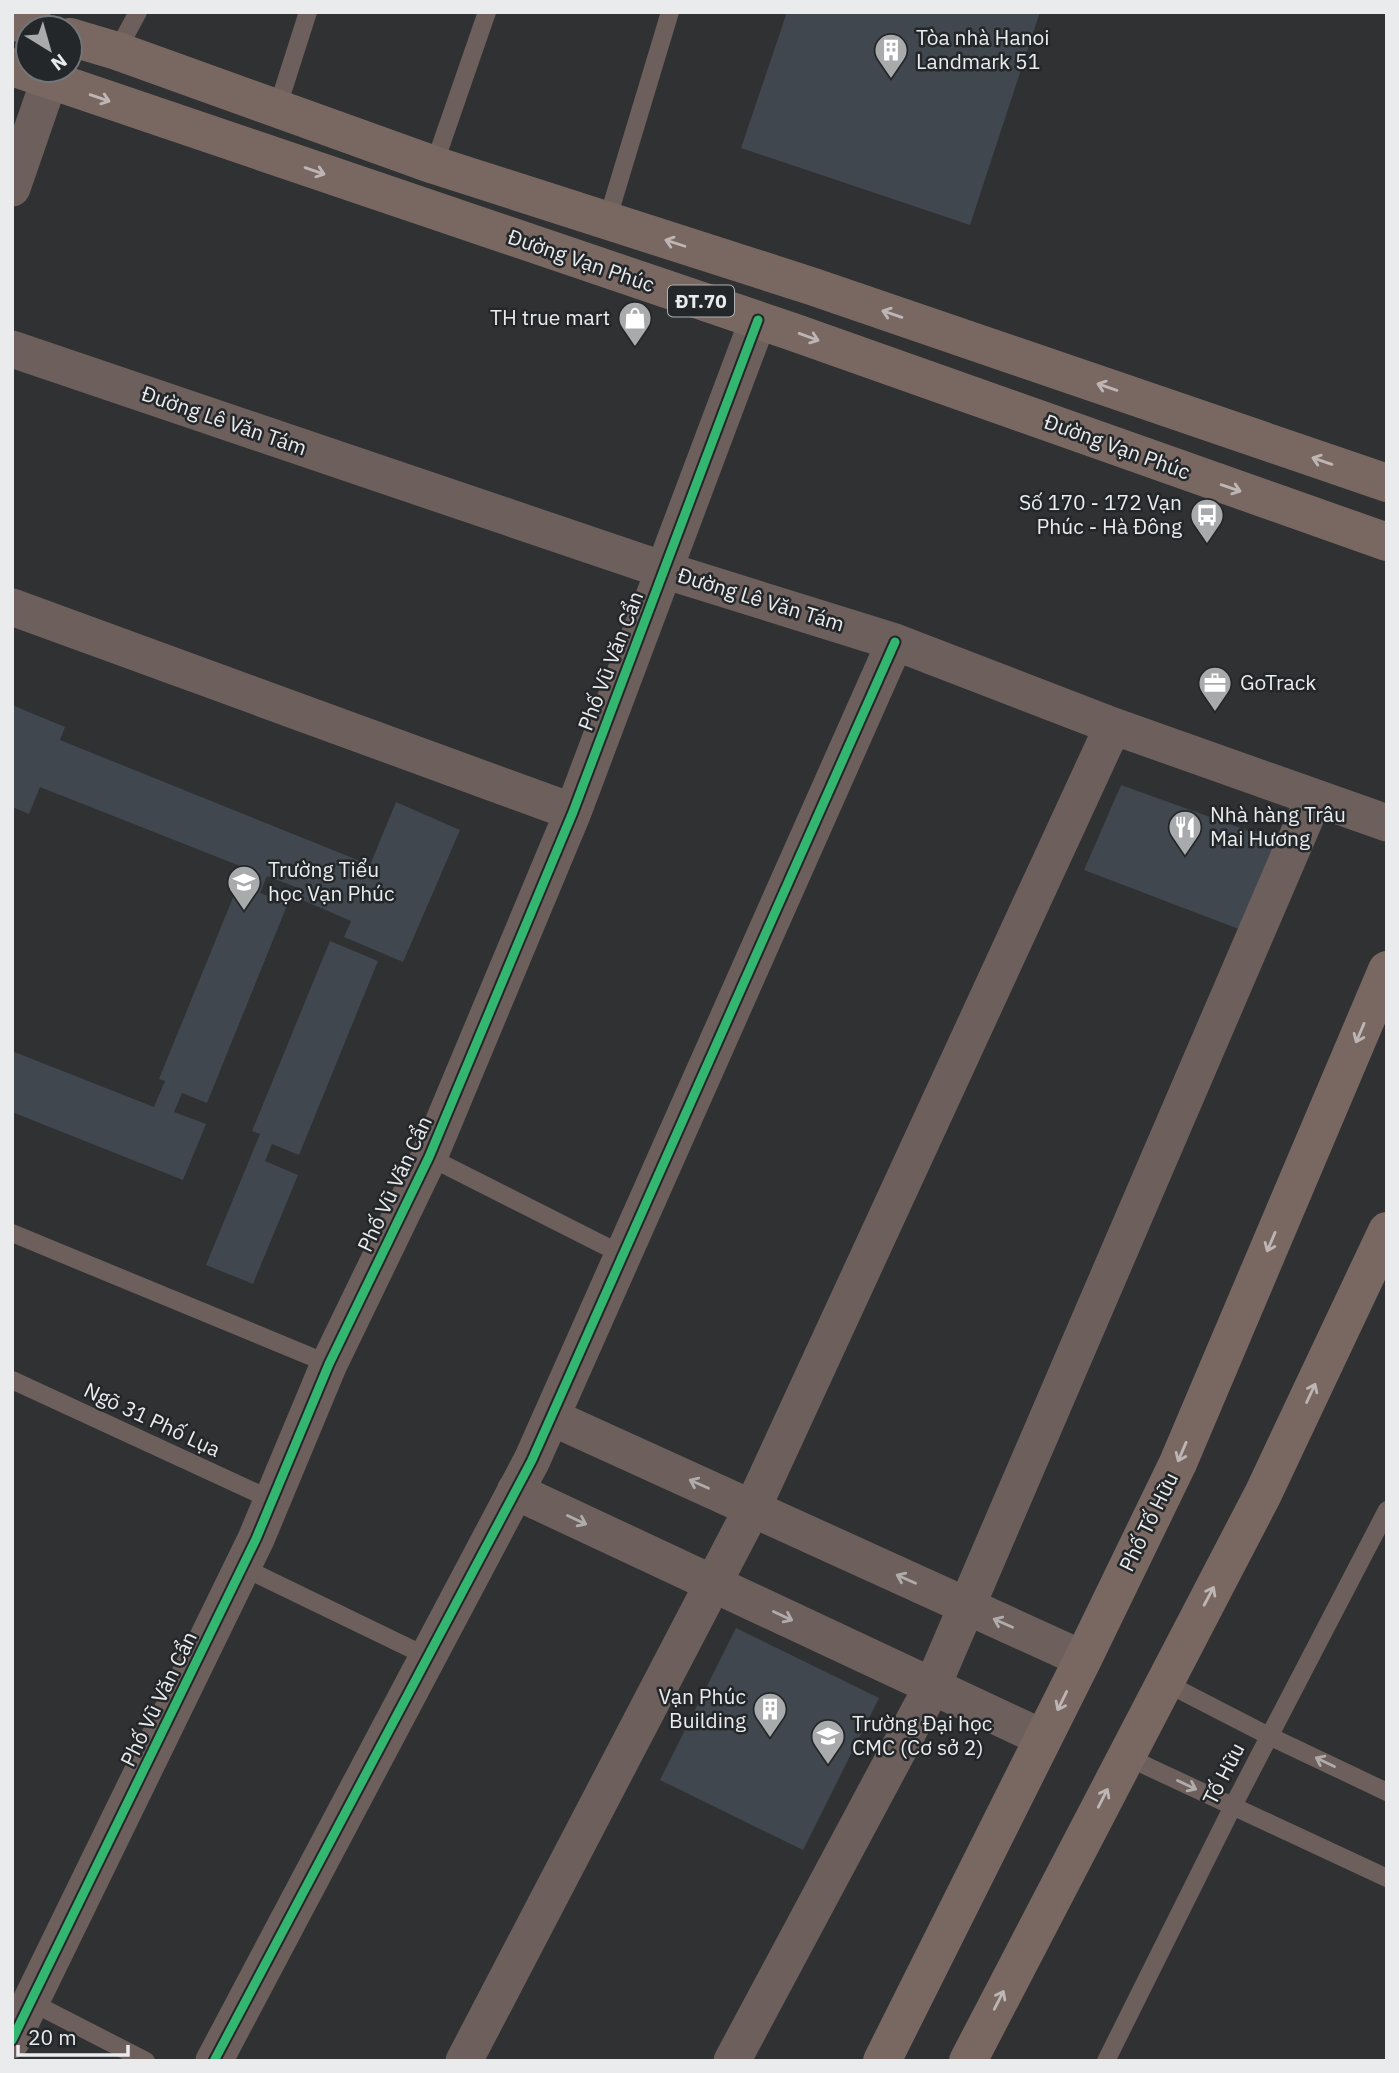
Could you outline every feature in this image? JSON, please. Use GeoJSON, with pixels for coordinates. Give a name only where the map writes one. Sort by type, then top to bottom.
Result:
{"type":"FeatureCollection","features":[{"type":"Feature","properties":{"kind":"main road","name":"ĐT.70"},"geometry":{"type":"LineString","coordinates":[[84,41],[434,165],[811,286],[1387,483]]}},
{"type":"Feature","properties":{"kind":"main road","name":"Đường Vạn Phúc"},"geometry":{"type":"LineString","coordinates":[[58,84],[758,320],[1387,542]]}},
{"type":"Feature","properties":{"kind":"main road"},"geometry":{"type":"LineString","coordinates":[[420,206],[434,165]]}},
{"type":"Feature","properties":{"kind":"main road"},"geometry":{"type":"LineString","coordinates":[[1125,451],[1143,399]]}},
{"type":"Feature","properties":{"kind":"main road","name":"Phố Tố Hữu"},"geometry":{"type":"LineString","coordinates":[[882,2061],[1178,1463],[1387,970]]}},
{"type":"Feature","properties":{"kind":"main road"},"geometry":{"type":"LineString","coordinates":[[968,2061],[1263,1494],[1387,1231]]}},
{"type":"Feature","properties":{"kind":"street"},"geometry":{"type":"LineString","coordinates":[[12,188],[48,84]]}},
{"type":"Feature","properties":{"kind":"street","name":"Phố Vũ Văn Cẩn"},"geometry":{"type":"LineString","coordinates":[[12,2040],[242,1567],[330,1364],[429,1157],[573,813],[758,320]]}},
{"type":"Feature","properties":{"kind":"street","name":"Đường Lê Văn Tám"},"geometry":{"type":"LineString","coordinates":[[12,349],[664,570],[895,642],[1113,726],[1387,823]]}},
{"type":"Feature","properties":{"kind":"street"},"geometry":{"type":"LineString","coordinates":[[12,607],[573,813]]}},
{"type":"Feature","properties":{"kind":"street"},"geometry":{"type":"LineString","coordinates":[[214,2061],[515,1491],[551,1417],[895,642]]}},
{"type":"Feature","properties":{"kind":"street"},"geometry":{"type":"LineString","coordinates":[[464,2061],[752,1509],[1113,726]]}},
{"type":"Feature","properties":{"kind":"street"},"geometry":{"type":"LineString","coordinates":[[732,2061],[932,1687],[1314,798]]}},
{"type":"Feature","properties":{"kind":"street"},"geometry":{"type":"LineString","coordinates":[[551,1417],[1083,1659]]}},
{"type":"Feature","properties":{"kind":"street"},"geometry":{"type":"LineString","coordinates":[[515,1491],[1044,1738]]}},
{"type":"Feature","properties":{"kind":"lane"},"geometry":{"type":"LineString","coordinates":[[117,51],[138,12]]}},
{"type":"Feature","properties":{"kind":"lane"},"geometry":{"type":"LineString","coordinates":[[276,109],[308,12]]}},
{"type":"Feature","properties":{"kind":"lane"},"geometry":{"type":"LineString","coordinates":[[434,165],[487,12]]}},
{"type":"Feature","properties":{"kind":"lane"},"geometry":{"type":"LineString","coordinates":[[607,221],[670,12]]}},
{"type":"Feature","properties":{"kind":"lane"},"geometry":{"type":"LineString","coordinates":[[429,1157],[623,1255]]}},
{"type":"Feature","properties":{"kind":"lane"},"geometry":{"type":"LineString","coordinates":[[12,1233],[330,1364]]}},
{"type":"Feature","properties":{"kind":"lane","name":"Ngõ 31 Phố Lụa"},"geometry":{"type":"LineString","coordinates":[[12,1380],[272,1500]]}},
{"type":"Feature","properties":{"kind":"lane","name":"Tố Hữu"},"geometry":{"type":"LineString","coordinates":[[1106,2061],[1233,1806],[1387,1510]]}},
{"type":"Feature","properties":{"kind":"lane"},"geometry":{"type":"LineString","coordinates":[[242,1567],[428,1657]]}},
{"type":"Feature","properties":{"kind":"lane"},"geometry":{"type":"LineString","coordinates":[[1164,1682],[1387,1792]]}},
{"type":"Feature","properties":{"kind":"lane"},"geometry":{"type":"LineString","coordinates":[[1125,1756],[1387,1878]]}},
{"type":"Feature","properties":{"kind":"lane"},"geometry":{"type":"LineString","coordinates":[[31,2002],[146,2061]]}},
{"type":"Feature","properties":{"kind":"building","name":"Tòa nhà Hanoi Landmark 51"},"geometry":{"type":"Polygon","coordinates":[[[787,12],[1040,12],[970,225],[741,148],[787,12]]]}},
{"type":"Feature","properties":{"kind":"building"},"geometry":{"type":"Polygon","coordinates":[[[12,705],[65,727],[60,740],[370,865],[396,802],[460,830],[403,962],[344,937],[351,921],[293,896],[298,888],[267,876],[260,893],[288,903],[207,1103],[182,1093],[174,1112],[206,1124],[183,1180],[12,1112],[12,1051],[154,1107],[165,1081],[159,1079],[236,890],[241,892],[250,870],[40,787],[29,814],[12,807],[12,705]]]}},
{"type":"Feature","properties":{"kind":"building","name":"Nhà hàng Trâu Mai Hương"},"geometry":{"type":"Polygon","coordinates":[[[1121,785],[1285,844],[1249,933],[1084,870],[1121,785]]]}},
{"type":"Feature","properties":{"kind":"building"},"geometry":{"type":"Polygon","coordinates":[[[330,941],[378,961],[299,1155],[272,1144],[265,1161],[298,1175],[253,1284],[206,1265],[260,1134],[252,1131],[330,941]]]}},
{"type":"Feature","properties":{"kind":"building","name":"Vạn Phúc Building"},"geometry":{"type":"Polygon","coordinates":[[[736,1628],[879,1698],[803,1850],[660,1780],[736,1628]]]}},
{"type":"Feature","properties":{"kind":"cycle path"},"geometry":{"type":"LineString","coordinates":[[12,2040],[256,1539],[329,1364],[429,1157],[573,812],[758,320]]}},
{"type":"Feature","properties":{"kind":"cycle path"},"geometry":{"type":"LineString","coordinates":[[214,2061],[532,1460],[895,642]]}},
{"type":"Feature","properties":{"kind":"place","name":"Tòa nhà Hanoi Landmark 51"},"geometry":{"type":"Point","coordinates":[891,80]}},
{"type":"Feature","properties":{"kind":"place","name":"TH true mart"},"geometry":{"type":"Point","coordinates":[635,348]}},
{"type":"Feature","properties":{"kind":"place","name":"Số 170 - 172 Vạn Phúc - Hà Đông"},"geometry":{"type":"Point","coordinates":[1207,545]}},
{"type":"Feature","properties":{"kind":"place","name":"GoTrack"},"geometry":{"type":"Point","coordinates":[1215,713]}},
{"type":"Feature","properties":{"kind":"place","name":"Nhà hàng Trâu Mai Hương"},"geometry":{"type":"Point","coordinates":[1185,857]}},
{"type":"Feature","properties":{"kind":"place","name":"Trường Tiểu học Vạn Phúc"},"geometry":{"type":"Point","coordinates":[244,912]}},
{"type":"Feature","properties":{"kind":"place","name":"Vạn Phúc Building"},"geometry":{"type":"Point","coordinates":[770,1739]}},
{"type":"Feature","properties":{"kind":"place","name":"Trường Đại học CMC (Cơ sở 2)"},"geometry":{"type":"Point","coordinates":[828,1766]}}]}
